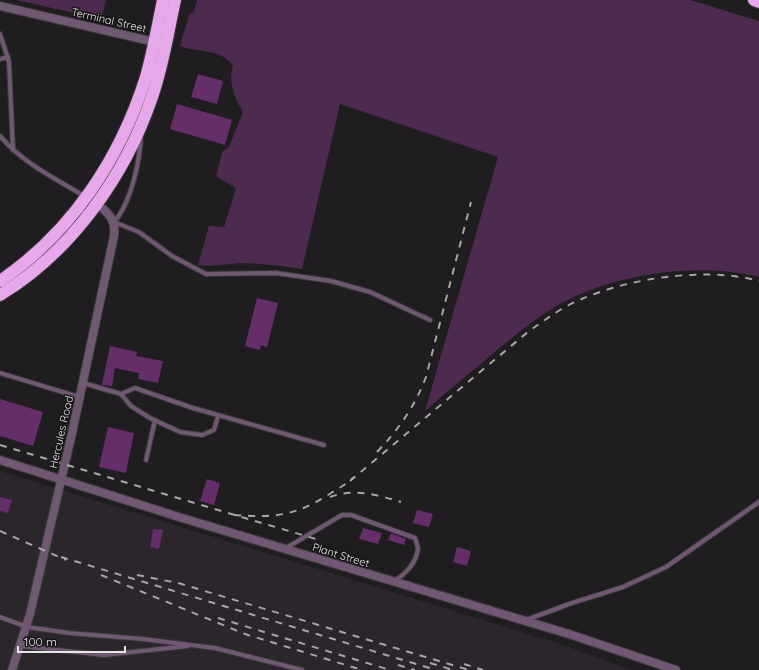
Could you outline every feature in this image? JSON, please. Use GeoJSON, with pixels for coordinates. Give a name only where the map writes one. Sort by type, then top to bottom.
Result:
{"type":"FeatureCollection","features":[{"type":"Feature","properties":{"kind":"highway"},"geometry":{"type":"LineString","coordinates":[[0,281],[32,257],[49,241],[92,200],[120,168],[142,124],[152,96],[160,43],[163,0]]}},
{"type":"Feature","properties":{"kind":"highway"},"geometry":{"type":"LineString","coordinates":[[0,295],[46,260],[67,239],[92,200],[127,128],[175,0]]}},
{"type":"Feature","properties":{"kind":"highway"},"geometry":{"type":"LineString","coordinates":[[754,0],[759,2]]}},
{"type":"Feature","properties":{"kind":"street","name":"Terminal Street"},"geometry":{"type":"LineString","coordinates":[[0,6],[160,43]]}},
{"type":"Feature","properties":{"kind":"street"},"geometry":{"type":"LineString","coordinates":[[92,200],[107,211],[114,222]]}},
{"type":"Feature","properties":{"kind":"street","name":"Hercules Road"},"geometry":{"type":"LineString","coordinates":[[12,670],[19,646],[27,627],[80,397],[114,236],[114,222]]}},
{"type":"Feature","properties":{"kind":"street","name":"Plant Street"},"geometry":{"type":"LineString","coordinates":[[0,460],[284,550],[524,621],[676,670]]}},
{"type":"Feature","properties":{"kind":"lane"},"geometry":{"type":"LineString","coordinates":[[0,34],[8,57],[13,150]]}},
{"type":"Feature","properties":{"kind":"lane"},"geometry":{"type":"LineString","coordinates":[[0,59],[8,57]]}},
{"type":"Feature","properties":{"kind":"lane"},"geometry":{"type":"LineString","coordinates":[[142,124],[138,161],[122,214],[114,222],[139,232],[172,256],[206,274],[276,272],[331,281],[370,292],[430,320]]}},
{"type":"Feature","properties":{"kind":"lane"},"geometry":{"type":"LineString","coordinates":[[0,136],[28,163],[92,200]]}},
{"type":"Feature","properties":{"kind":"lane"},"geometry":{"type":"LineString","coordinates":[[0,373],[80,397]]}},
{"type":"Feature","properties":{"kind":"lane"},"geometry":{"type":"LineString","coordinates":[[83,383],[121,394],[131,406],[154,420],[180,432],[202,435],[214,430],[218,416]]}},
{"type":"Feature","properties":{"kind":"lane"},"geometry":{"type":"LineString","coordinates":[[121,394],[135,388],[218,416],[324,444]]}},
{"type":"Feature","properties":{"kind":"lane"},"geometry":{"type":"LineString","coordinates":[[146,460],[154,420]]}},
{"type":"Feature","properties":{"kind":"lane"},"geometry":{"type":"LineString","coordinates":[[524,621],[572,603],[623,587],[666,567],[759,502]]}},
{"type":"Feature","properties":{"kind":"lane"},"geometry":{"type":"LineString","coordinates":[[284,550],[337,516],[351,515],[415,538],[418,548],[413,564],[408,571],[392,582]]}},
{"type":"Feature","properties":{"kind":"lane"},"geometry":{"type":"LineString","coordinates":[[0,617],[27,627],[69,633],[198,645],[244,654],[302,670]]}},
{"type":"Feature","properties":{"kind":"lane"},"geometry":{"type":"LineString","coordinates":[[19,646],[104,655],[198,645]]}},
{"type":"Feature","properties":{"kind":"shaded area"},"geometry":{"type":"Polygon","coordinates":[[[16,0],[106,0],[101,19],[16,0]]]}},
{"type":"Feature","properties":{"kind":"shaded area"},"geometry":{"type":"Polygon","coordinates":[[[197,0],[690,0],[759,21],[759,277],[735,272],[710,270],[656,273],[604,285],[580,294],[549,310],[490,356],[425,411],[498,157],[340,104],[302,269],[249,263],[214,266],[198,265],[209,226],[224,227],[236,188],[216,176],[222,152],[229,147],[243,112],[233,89],[231,78],[233,66],[228,60],[216,54],[180,46],[189,15],[194,11],[197,0]]]}},
{"type":"Feature","properties":{"kind":"shaded area"},"geometry":{"type":"Polygon","coordinates":[[[0,471],[551,641],[633,670],[0,670],[0,471]]]}},
{"type":"Feature","properties":{"kind":"building"},"geometry":{"type":"Polygon","coordinates":[[[198,74],[223,81],[217,104],[191,97],[198,74]]]}},
{"type":"Feature","properties":{"kind":"building"},"geometry":{"type":"Polygon","coordinates":[[[177,104],[232,120],[225,145],[170,129],[177,104]]]}},
{"type":"Feature","properties":{"kind":"building"},"geometry":{"type":"Polygon","coordinates":[[[257,298],[278,303],[267,347],[261,345],[260,350],[245,346],[257,298]]]}},
{"type":"Feature","properties":{"kind":"building"},"geometry":{"type":"Polygon","coordinates":[[[110,346],[137,352],[136,356],[163,361],[158,383],[138,379],[139,373],[115,368],[112,386],[102,385],[110,346]]]}},
{"type":"Feature","properties":{"kind":"building"},"geometry":{"type":"Polygon","coordinates":[[[0,399],[43,412],[33,446],[0,436],[0,399]]]}},
{"type":"Feature","properties":{"kind":"building"},"geometry":{"type":"Polygon","coordinates":[[[108,427],[134,433],[126,473],[99,467],[108,427]]]}},
{"type":"Feature","properties":{"kind":"building"},"geometry":{"type":"Polygon","coordinates":[[[207,479],[220,483],[214,505],[200,501],[207,479]]]}},
{"type":"Feature","properties":{"kind":"building"},"geometry":{"type":"Polygon","coordinates":[[[0,497],[12,500],[8,513],[0,511],[0,497]]]}},
{"type":"Feature","properties":{"kind":"building"},"geometry":{"type":"Polygon","coordinates":[[[417,510],[433,514],[429,527],[413,523],[417,510]]]}},
{"type":"Feature","properties":{"kind":"building"},"geometry":{"type":"Polygon","coordinates":[[[363,528],[382,533],[378,544],[359,539],[363,528]]]}},
{"type":"Feature","properties":{"kind":"building"},"geometry":{"type":"Polygon","coordinates":[[[153,529],[163,530],[159,549],[150,547],[153,529]]]}},
{"type":"Feature","properties":{"kind":"building"},"geometry":{"type":"Polygon","coordinates":[[[391,533],[406,539],[404,545],[388,540],[391,533]]]}},
{"type":"Feature","properties":{"kind":"building"},"geometry":{"type":"Polygon","coordinates":[[[457,547],[471,551],[467,566],[453,562],[457,547]]]}},
{"type":"Feature","properties":{"kind":"railway"},"geometry":{"type":"LineString","coordinates":[[377,452],[406,417],[422,388],[471,202]]}},
{"type":"Feature","properties":{"kind":"railway"},"geometry":{"type":"LineString","coordinates":[[350,481],[529,331],[560,310],[581,299],[630,283],[684,275],[736,276],[759,281]]}},
{"type":"Feature","properties":{"kind":"railway"},"geometry":{"type":"LineString","coordinates":[[0,445],[319,540]]}},
{"type":"Feature","properties":{"kind":"railway"},"geometry":{"type":"LineString","coordinates":[[234,515],[262,516],[285,514],[296,511],[318,501],[343,486],[354,477]]}},
{"type":"Feature","properties":{"kind":"railway"},"geometry":{"type":"LineString","coordinates":[[330,497],[339,494],[357,493],[375,495],[401,502]]}},
{"type":"Feature","properties":{"kind":"railway"},"geometry":{"type":"LineString","coordinates":[[0,531],[66,560]]}},
{"type":"Feature","properties":{"kind":"railway"},"geometry":{"type":"LineString","coordinates":[[61,557],[436,670]]}},
{"type":"Feature","properties":{"kind":"railway"},"geometry":{"type":"LineString","coordinates":[[101,575],[245,634],[362,670]]}},
{"type":"Feature","properties":{"kind":"railway"},"geometry":{"type":"LineString","coordinates":[[137,575],[178,583],[469,670]]}},
{"type":"Feature","properties":{"kind":"railway"},"geometry":{"type":"LineString","coordinates":[[218,618],[390,670]]}},
{"type":"Feature","properties":{"kind":"railway"},"geometry":{"type":"LineString","coordinates":[[430,663],[453,670]]}},
{"type":"Feature","properties":{"kind":"railway"},"geometry":{"type":"LineString","coordinates":[[464,664],[483,670]]}},
{"type":"Feature","properties":{"kind":"railway"},"geometry":{"type":"LineString","coordinates":[[398,665],[415,670]]}}]}
